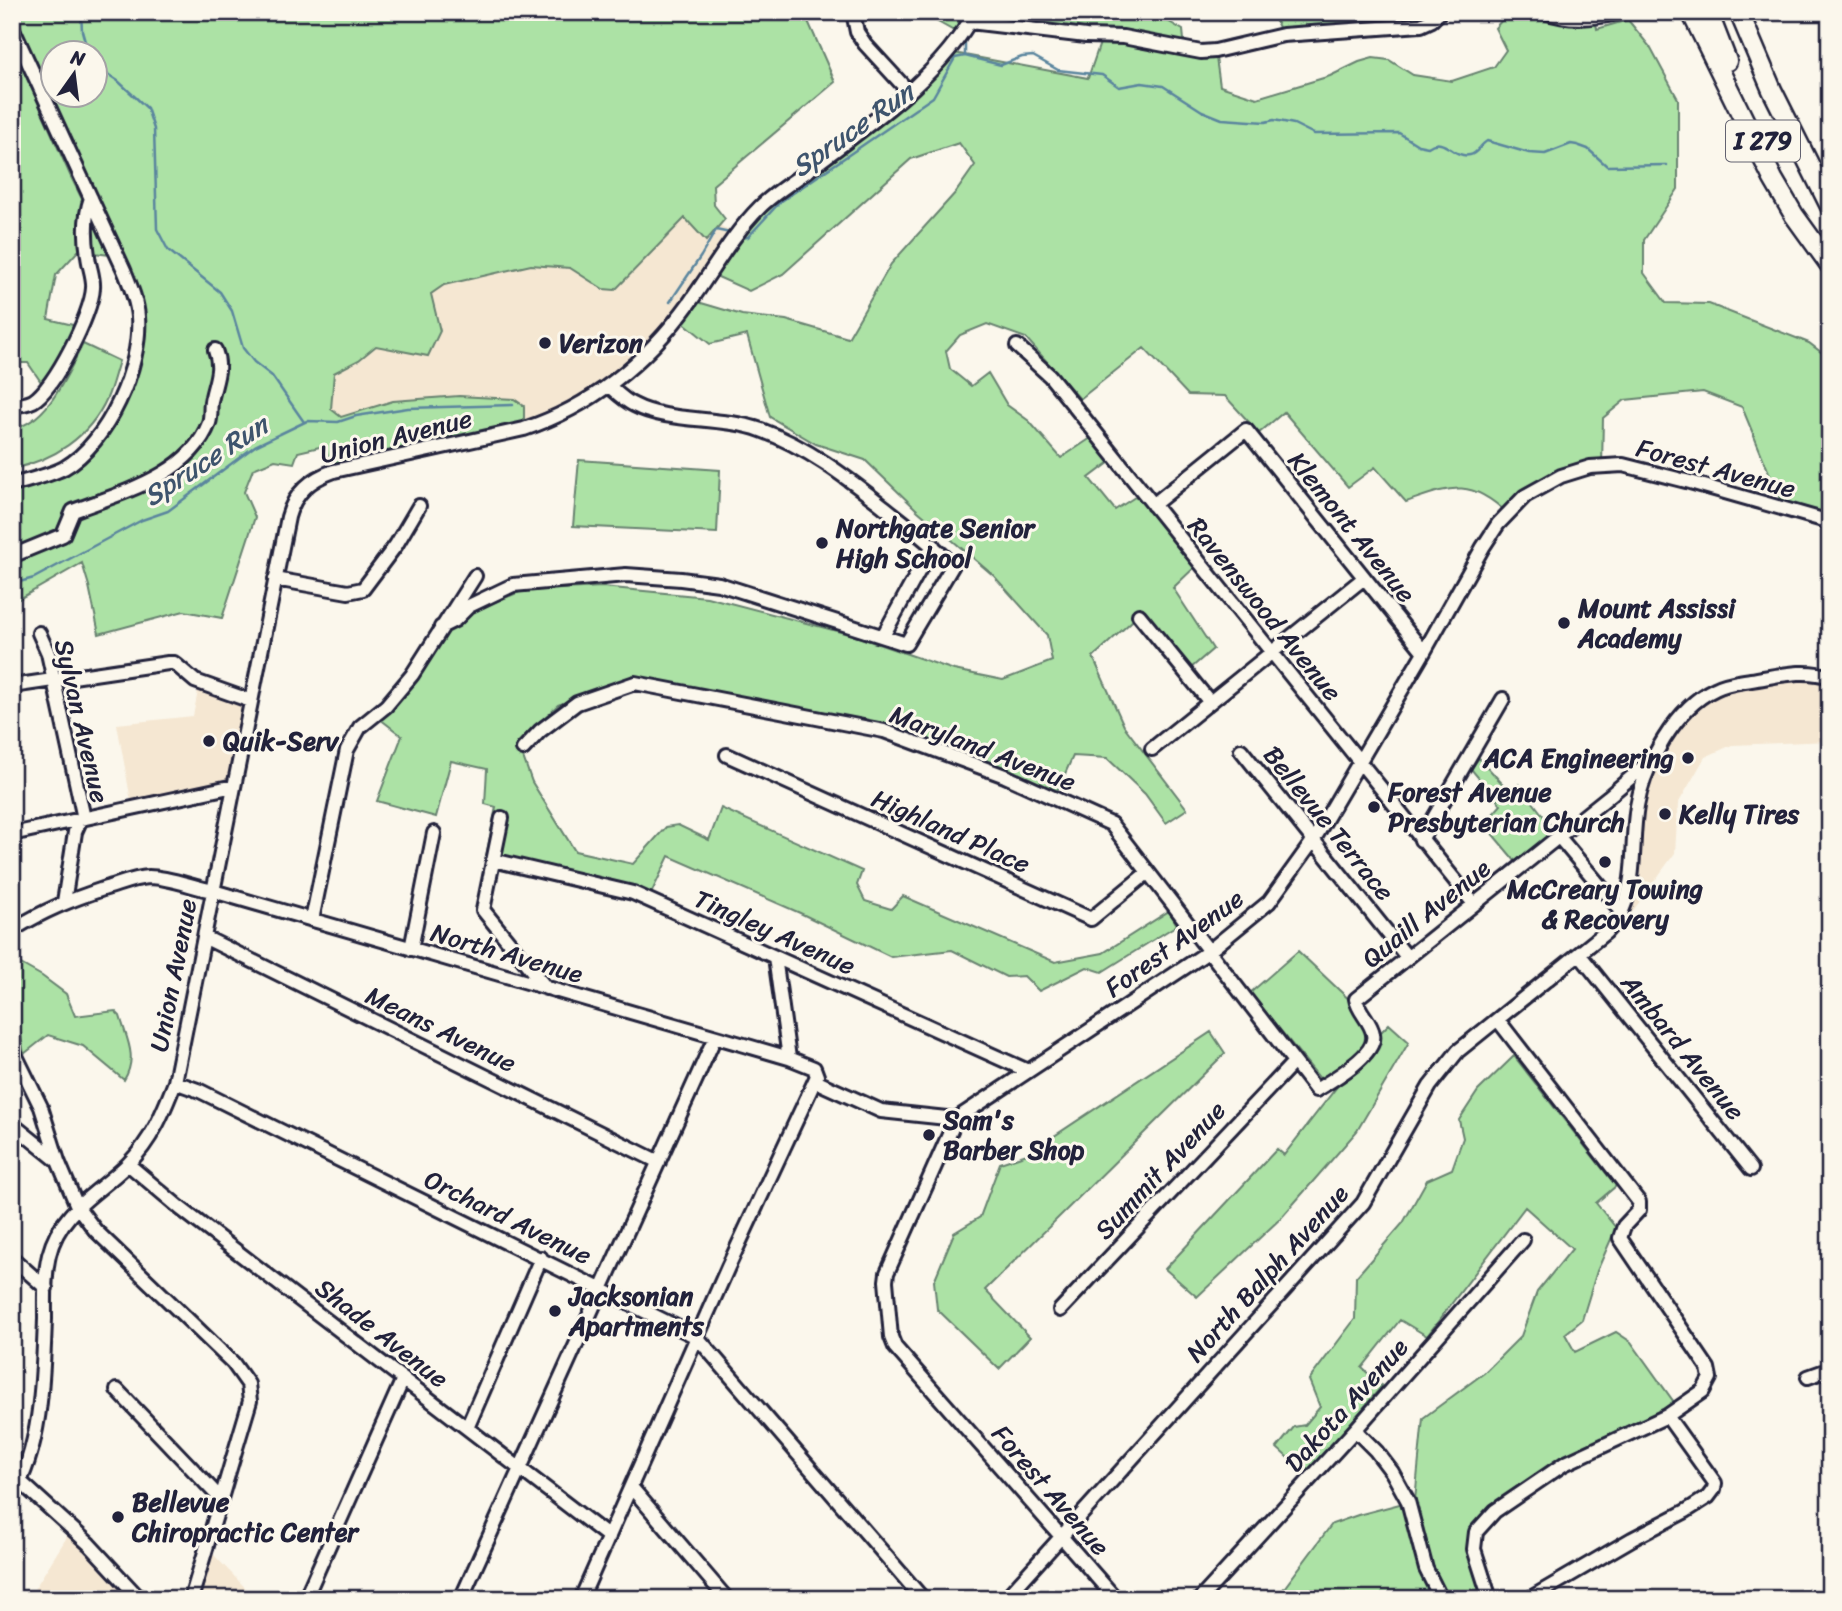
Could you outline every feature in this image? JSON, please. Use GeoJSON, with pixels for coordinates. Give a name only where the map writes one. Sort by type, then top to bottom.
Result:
{"type":"FeatureCollection","features":[{"type":"Feature","properties":{"kind":"highway"},"geometry":{"type":"LineString","coordinates":[[1691,12],[1773,179],[1794,215],[1830,264]]}},
{"type":"Feature","properties":{"kind":"highway","name":"I 279"},"geometry":{"type":"LineString","coordinates":[[1708,12],[1760,136],[1830,264]]}},
{"type":"Feature","properties":{"kind":"highway","name":"I 279"},"geometry":{"type":"LineString","coordinates":[[1739,12],[1796,141],[1830,206]]}},
{"type":"Feature","properties":{"kind":"street"},"geometry":{"type":"LineString","coordinates":[[853,12],[857,32],[864,44],[909,92]]}},
{"type":"Feature","properties":{"kind":"street"},"geometry":{"type":"LineString","coordinates":[[973,17],[1086,36],[1123,37],[1201,52],[1283,34],[1421,25],[1440,12]]}},
{"type":"Feature","properties":{"kind":"street"},"geometry":{"type":"LineString","coordinates":[[1545,12],[1556,16],[1587,18],[1619,13]]}},
{"type":"Feature","properties":{"kind":"street","name":"Union Avenue"},"geometry":{"type":"LineString","coordinates":[[12,1496],[17,1478],[29,1464],[43,1379],[49,1254],[62,1227],[77,1206],[128,1164],[159,1125],[175,1082],[275,579],[291,506],[299,493],[316,478],[334,471],[547,422],[609,386],[638,363],[674,322],[735,235],[761,206],[909,92],[948,52],[973,17]]}},
{"type":"Feature","properties":{"kind":"street"},"geometry":{"type":"LineString","coordinates":[[12,27],[124,270],[136,306],[138,341],[118,403],[93,443],[64,468],[12,485]]}},
{"type":"Feature","properties":{"kind":"street"},"geometry":{"type":"LineString","coordinates":[[12,405],[32,401],[43,393],[89,311],[93,288],[85,213],[90,198]]}},
{"type":"Feature","properties":{"kind":"street","name":"Ravenswood Avenue"},"geometry":{"type":"LineString","coordinates":[[1017,346],[1050,376],[1474,904]]}},
{"type":"Feature","properties":{"kind":"street"},"geometry":{"type":"LineString","coordinates":[[12,556],[64,535],[73,511],[146,482],[171,467],[193,448],[211,420],[211,400],[219,370],[215,350]]}},
{"type":"Feature","properties":{"kind":"street"},"geometry":{"type":"LineString","coordinates":[[441,627],[456,620],[469,606],[513,585],[626,575],[719,584],[906,644],[953,565],[933,545],[843,474],[800,447],[738,424],[636,407],[609,386]]}},
{"type":"Feature","properties":{"kind":"street","name":"Klemont Avenue"},"geometry":{"type":"LineString","coordinates":[[1153,505],[1246,430],[1424,652]]}},
{"type":"Feature","properties":{"kind":"street","name":"Forest Avenue"},"geometry":{"type":"LineString","coordinates":[[1116,1599],[895,1347],[891,1337],[887,1273],[956,1119],[1208,952],[1269,902],[1313,841],[1498,524],[1525,496],[1561,476],[1590,467],[1623,465],[1830,522]]}},
{"type":"Feature","properties":{"kind":"street"},"geometry":{"type":"LineString","coordinates":[[275,579],[348,592],[363,589],[396,545],[419,506]]}},
{"type":"Feature","properties":{"kind":"street"},"geometry":{"type":"LineString","coordinates":[[883,636],[933,545]]}},
{"type":"Feature","properties":{"kind":"street"},"geometry":{"type":"LineString","coordinates":[[312,920],[347,750],[360,727],[386,706],[412,675],[475,576]]}},
{"type":"Feature","properties":{"kind":"street"},"geometry":{"type":"LineString","coordinates":[[1152,749],[1364,578]]}},
{"type":"Feature","properties":{"kind":"street"},"geometry":{"type":"LineString","coordinates":[[1139,615],[1209,701]]}},
{"type":"Feature","properties":{"kind":"street","name":"Sylvan Avenue"},"geometry":{"type":"LineString","coordinates":[[39,633],[48,653],[83,814],[75,832],[64,902]]}},
{"type":"Feature","properties":{"kind":"street"},"geometry":{"type":"LineString","coordinates":[[12,686],[174,663],[195,681],[251,701]]}},
{"type":"Feature","properties":{"kind":"street"},"geometry":{"type":"LineString","coordinates":[[1654,758],[1680,716],[1713,689],[1727,684],[1800,672],[1816,672],[1830,677]]}},
{"type":"Feature","properties":{"kind":"street","name":"Maryland Avenue"},"geometry":{"type":"LineString","coordinates":[[523,749],[577,703],[635,683],[884,731],[1005,775],[1111,824],[1316,1090]]}},
{"type":"Feature","properties":{"kind":"street"},"geometry":{"type":"LineString","coordinates":[[1421,840],[1503,699]]}},
{"type":"Feature","properties":{"kind":"street","name":"Bellevue Terrace"},"geometry":{"type":"LineString","coordinates":[[1241,750],[1407,957]]}},
{"type":"Feature","properties":{"kind":"street","name":"Highland Place"},"geometry":{"type":"LineString","coordinates":[[727,755],[1091,919],[1147,873]]}},
{"type":"Feature","properties":{"kind":"street","name":"Quaill Avenue"},"geometry":{"type":"LineString","coordinates":[[1316,1090],[1340,1077],[1363,1056],[1373,1042],[1375,1037],[1371,1026],[1358,1008],[1356,999],[1654,758]]}},
{"type":"Feature","properties":{"kind":"street","name":"North Balph Avenue"},"geometry":{"type":"LineString","coordinates":[[1004,1599],[1363,1203],[1430,1086],[1458,1051],[1606,932],[1622,912],[1634,863],[1637,808],[1642,783],[1654,758]]}},
{"type":"Feature","properties":{"kind":"street"},"geometry":{"type":"LineString","coordinates":[[12,834],[234,786]]}},
{"type":"Feature","properties":{"kind":"street"},"geometry":{"type":"LineString","coordinates":[[502,818],[483,910],[546,988]]}},
{"type":"Feature","properties":{"kind":"street"},"geometry":{"type":"LineString","coordinates":[[411,949],[435,833]]}},
{"type":"Feature","properties":{"kind":"street"},"geometry":{"type":"LineString","coordinates":[[1559,837],[1622,912]]}},
{"type":"Feature","properties":{"kind":"street","name":"Tingley Avenue"},"geometry":{"type":"LineString","coordinates":[[493,860],[632,893],[1028,1071]]}},
{"type":"Feature","properties":{"kind":"street","name":"North Avenue"},"geometry":{"type":"LineString","coordinates":[[12,930],[64,902],[132,880],[150,877],[213,891],[789,1058],[814,1068],[818,1074],[815,1081]]}},
{"type":"Feature","properties":{"kind":"street","name":"Means Avenue"},"geometry":{"type":"LineString","coordinates":[[204,937],[659,1162]]}},
{"type":"Feature","properties":{"kind":"street","name":"Ambard Avenue"},"geometry":{"type":"LineString","coordinates":[[1579,954],[1751,1169]]}},
{"type":"Feature","properties":{"kind":"street"},"geometry":{"type":"LineString","coordinates":[[775,957],[789,1058]]}},
{"type":"Feature","properties":{"kind":"street"},"geometry":{"type":"LineString","coordinates":[[1490,1599],[1475,1549],[1476,1532],[1494,1511],[1564,1464],[1667,1416],[1703,1391],[1710,1378],[1708,1368],[1620,1238],[1624,1226],[1639,1210],[1639,1202],[1498,1020]]}},
{"type":"Feature","properties":{"kind":"street"},"geometry":{"type":"LineString","coordinates":[[461,1599],[715,1037]]}},
{"type":"Feature","properties":{"kind":"street"},"geometry":{"type":"LineString","coordinates":[[12,1048],[41,1107],[58,1161],[77,1206],[95,1230],[233,1363],[248,1384],[250,1401],[191,1599]]}},
{"type":"Feature","properties":{"kind":"street","name":"Summit Avenue"},"geometry":{"type":"LineString","coordinates":[[1060,1310],[1294,1062]]}},
{"type":"Feature","properties":{"kind":"street"},"geometry":{"type":"LineString","coordinates":[[581,1599],[697,1337],[815,1081],[881,1111],[956,1119]]}},
{"type":"Feature","properties":{"kind":"street","name":"Orchard Avenue"},"geometry":{"type":"LineString","coordinates":[[175,1082],[200,1091],[697,1337],[923,1599]]}},
{"type":"Feature","properties":{"kind":"street"},"geometry":{"type":"LineString","coordinates":[[12,1124],[58,1161]]}},
{"type":"Feature","properties":{"kind":"street","name":"Shade Avenue"},"geometry":{"type":"LineString","coordinates":[[128,1164],[180,1208],[609,1537]]}},
{"type":"Feature","properties":{"kind":"street","name":"Dakota Avenue"},"geometry":{"type":"LineString","coordinates":[[1200,1599],[1355,1430],[1523,1240]]}},
{"type":"Feature","properties":{"kind":"street"},"geometry":{"type":"LineString","coordinates":[[12,1258],[46,1288]]}},
{"type":"Feature","properties":{"kind":"street"},"geometry":{"type":"LineString","coordinates":[[467,1428],[541,1258]]}},
{"type":"Feature","properties":{"kind":"street"},"geometry":{"type":"LineString","coordinates":[[1808,1377],[1830,1374]]}},
{"type":"Feature","properties":{"kind":"street"},"geometry":{"type":"LineString","coordinates":[[304,1599],[403,1378]]}},
{"type":"Feature","properties":{"kind":"street"},"geometry":{"type":"LineString","coordinates":[[117,1390],[221,1499]]}},
{"type":"Feature","properties":{"kind":"street"},"geometry":{"type":"LineString","coordinates":[[1529,1599],[1709,1497],[1715,1483],[1667,1416]]}},
{"type":"Feature","properties":{"kind":"street"},"geometry":{"type":"LineString","coordinates":[[1355,1430],[1392,1472],[1408,1500],[1426,1569],[1441,1599]]}},
{"type":"Feature","properties":{"kind":"street"},"geometry":{"type":"LineString","coordinates":[[17,1478],[89,1544],[140,1599]]}},
{"type":"Feature","properties":{"kind":"street"},"geometry":{"type":"LineString","coordinates":[[631,1488],[727,1599]]}},
{"type":"Feature","properties":{"kind":"shaded area"},"geometry":{"type":"Polygon","coordinates":[[[685,218],[705,240],[720,225],[735,235],[638,363],[524,429],[524,406],[514,399],[459,396],[393,401],[341,417],[331,409],[334,373],[359,360],[376,346],[440,331],[431,294],[444,285],[531,265],[570,268],[603,289],[685,218]]]}},
{"type":"Feature","properties":{"kind":"shaded area"},"geometry":{"type":"Polygon","coordinates":[[[1800,672],[1830,677],[1830,741],[1732,745],[1705,757],[1678,804],[1675,853],[1624,923],[1622,912],[1642,783],[1680,716],[1713,689],[1800,672]]]}},
{"type":"Feature","properties":{"kind":"shaded area"},"geometry":{"type":"Polygon","coordinates":[[[199,686],[244,702],[228,781],[131,801],[117,724],[193,716],[199,686]]]}},
{"type":"Feature","properties":{"kind":"shaded area"},"geometry":{"type":"Polygon","coordinates":[[[72,1529],[140,1599],[28,1599],[72,1529]]]}},
{"type":"Feature","properties":{"kind":"shaded area"},"geometry":{"type":"Polygon","coordinates":[[[211,1552],[256,1599],[191,1599],[211,1552]]]}},
{"type":"Feature","properties":{"kind":"green space"},"geometry":{"type":"Polygon","coordinates":[[[12,12],[804,12],[835,82],[713,185],[714,205],[725,219],[706,241],[685,218],[615,290],[603,289],[570,268],[531,265],[444,285],[431,294],[440,331],[428,356],[376,346],[359,360],[334,373],[331,409],[341,417],[393,401],[459,396],[514,399],[524,406],[524,429],[334,471],[324,446],[298,452],[294,463],[275,460],[253,469],[244,492],[255,517],[222,618],[184,611],[99,634],[82,563],[12,603],[12,485],[76,459],[118,403],[138,318],[47,108],[108,108],[108,38],[38,38],[38,87],[12,27],[12,12]]]}},
{"type":"Feature","properties":{"kind":"green space"},"geometry":{"type":"Polygon","coordinates":[[[920,12],[1152,12],[1183,30],[1185,50],[1215,51],[1220,86],[1257,98],[1330,76],[1373,58],[1389,60],[1413,75],[1452,81],[1494,67],[1506,50],[1495,28],[1509,12],[1594,12],[1597,29],[1628,20],[1650,47],[1678,99],[1678,189],[1644,240],[1644,273],[1666,303],[1709,304],[1809,343],[1830,359],[1830,522],[1784,509],[1742,407],[1703,392],[1625,400],[1603,418],[1602,466],[1561,476],[1507,513],[1481,494],[1459,488],[1435,492],[1406,502],[1375,467],[1348,487],[1284,412],[1259,433],[1225,396],[1188,395],[1144,348],[1080,399],[1026,338],[987,324],[960,335],[946,351],[950,369],[971,386],[988,373],[1007,405],[1029,421],[1061,458],[1091,438],[1110,462],[1089,478],[1115,510],[1138,495],[1196,566],[1173,588],[1213,649],[1191,668],[1144,610],[1093,657],[1124,726],[1187,809],[1166,823],[1145,794],[1107,758],[1073,756],[1054,798],[884,731],[631,680],[558,705],[518,743],[532,782],[575,851],[633,864],[666,827],[678,825],[709,840],[721,808],[862,871],[857,885],[865,901],[891,909],[903,896],[1055,962],[1103,953],[1169,911],[1177,925],[1102,972],[1087,967],[1039,991],[1024,976],[1006,977],[952,950],[891,957],[800,913],[669,856],[648,900],[493,860],[486,856],[496,807],[485,804],[487,769],[451,761],[436,817],[377,801],[402,736],[375,715],[441,627],[467,613],[522,591],[602,587],[707,597],[852,635],[954,670],[1003,680],[1052,661],[1047,635],[994,576],[918,511],[865,460],[816,444],[770,417],[747,335],[710,344],[678,318],[691,300],[742,315],[786,320],[848,338],[891,264],[956,192],[975,165],[959,143],[911,159],[783,274],[749,291],[709,273],[735,235],[949,52],[1088,78],[1102,37],[970,22],[961,35],[920,12]]]}},
{"type":"Feature","properties":{"kind":"green space"},"geometry":{"type":"Polygon","coordinates":[[[1271,12],[1440,12],[1432,20],[1283,35],[1271,12]]]}},
{"type":"Feature","properties":{"kind":"green space"},"geometry":{"type":"Polygon","coordinates":[[[12,44],[38,108],[110,255],[78,251],[56,275],[48,319],[77,326],[64,355],[43,385],[28,363],[12,363],[12,44]]]}},
{"type":"Feature","properties":{"kind":"green space"},"geometry":{"type":"Polygon","coordinates":[[[83,344],[119,361],[109,394],[99,412],[80,436],[68,445],[42,460],[12,469],[12,429],[25,425],[47,407],[83,344]]]}},
{"type":"Feature","properties":{"kind":"green space"},"geometry":{"type":"Polygon","coordinates":[[[579,460],[720,470],[717,533],[573,526],[579,460]]]}},
{"type":"Feature","properties":{"kind":"green space"},"geometry":{"type":"Polygon","coordinates":[[[1479,758],[1509,791],[1519,784],[1555,831],[1516,862],[1484,824],[1501,805],[1471,769],[1479,758]]]}},
{"type":"Feature","properties":{"kind":"green space"},"geometry":{"type":"Polygon","coordinates":[[[1298,951],[1358,1008],[1365,1031],[1362,1051],[1357,1057],[1344,1068],[1321,1080],[1250,993],[1298,951]]]}},
{"type":"Feature","properties":{"kind":"green space"},"geometry":{"type":"Polygon","coordinates":[[[12,959],[66,994],[75,1016],[115,1011],[120,1016],[131,1056],[124,1080],[83,1046],[48,1035],[24,1054],[21,1035],[12,1019],[12,959]]]}},
{"type":"Feature","properties":{"kind":"green space"},"geometry":{"type":"Polygon","coordinates":[[[1389,1024],[1409,1042],[1357,1131],[1282,1217],[1197,1297],[1165,1269],[1277,1149],[1284,1155],[1374,1039],[1389,1024]]]}},
{"type":"Feature","properties":{"kind":"green space"},"geometry":{"type":"Polygon","coordinates":[[[1211,1032],[1225,1053],[985,1290],[1030,1337],[999,1369],[937,1309],[934,1281],[954,1233],[980,1217],[1000,1163],[1027,1154],[1211,1032]]]}},
{"type":"Feature","properties":{"kind":"green space"},"geometry":{"type":"Polygon","coordinates":[[[1514,1056],[1616,1186],[1596,1203],[1616,1228],[1597,1271],[1582,1320],[1565,1334],[1575,1352],[1616,1332],[1631,1342],[1676,1405],[1614,1437],[1475,1527],[1484,1599],[1276,1599],[1332,1524],[1415,1500],[1423,1418],[1484,1373],[1521,1336],[1537,1292],[1572,1249],[1525,1207],[1427,1336],[1400,1320],[1362,1368],[1382,1386],[1307,1475],[1277,1448],[1294,1427],[1305,1425],[1320,1407],[1309,1380],[1355,1319],[1356,1277],[1403,1223],[1427,1180],[1452,1169],[1463,1138],[1459,1120],[1478,1091],[1514,1056]]]}},
{"type":"Feature","properties":{"kind":"waterway"},"geometry":{"type":"LineString","coordinates":[[81,12],[84,38]]}},
{"type":"Feature","properties":{"kind":"waterway","name":"Spruce Run"},"geometry":{"type":"LineString","coordinates":[[960,12],[962,23]]}},
{"type":"Feature","properties":{"kind":"waterway","name":"Spruce Run"},"geometry":{"type":"LineString","coordinates":[[741,238],[748,237],[780,202],[933,97],[955,58],[965,56],[965,42]]}},
{"type":"Feature","properties":{"kind":"waterway"},"geometry":{"type":"LineString","coordinates":[[965,56],[1001,65],[1033,56],[1058,70],[1102,75],[1119,87],[1142,83],[1163,86],[1202,111],[1222,119],[1265,122],[1274,120],[1294,124],[1314,134],[1399,133],[1418,145],[1444,145],[1464,155],[1475,153],[1487,141],[1529,153],[1545,154],[1571,144],[1588,149],[1607,166],[1667,165]]}},
{"type":"Feature","properties":{"kind":"waterway"},"geometry":{"type":"LineString","coordinates":[[108,74],[147,108],[154,129],[157,229],[168,250],[220,292],[232,311],[243,348],[254,362],[272,376],[304,422]]}},
{"type":"Feature","properties":{"kind":"waterway","name":"Spruce Run"},"geometry":{"type":"LineString","coordinates":[[670,302],[716,230],[730,233]]}},
{"type":"Feature","properties":{"kind":"waterway","name":"Spruce Run"},"geometry":{"type":"LineString","coordinates":[[12,584],[34,578],[142,520],[168,511],[255,446],[307,421],[338,422],[356,416],[408,408],[513,405]]}},
{"type":"Feature","properties":{"kind":"place","name":"Verizon"},"geometry":{"type":"Point","coordinates":[545,343]}},
{"type":"Feature","properties":{"kind":"place","name":"Northgate Senior High School"},"geometry":{"type":"Point","coordinates":[822,543]}},
{"type":"Feature","properties":{"kind":"place","name":"Mount Assissi Academy"},"geometry":{"type":"Point","coordinates":[1564,623]}},
{"type":"Feature","properties":{"kind":"place","name":"Quik-Serv"},"geometry":{"type":"Point","coordinates":[209,741]}},
{"type":"Feature","properties":{"kind":"place","name":"ACA Engineering"},"geometry":{"type":"Point","coordinates":[1688,758]}},
{"type":"Feature","properties":{"kind":"place","name":"Forest Avenue Presbyterian Church"},"geometry":{"type":"Point","coordinates":[1374,807]}},
{"type":"Feature","properties":{"kind":"place","name":"Kelly Tires"},"geometry":{"type":"Point","coordinates":[1665,814]}},
{"type":"Feature","properties":{"kind":"place","name":"McCreary Towing & Recovery"},"geometry":{"type":"Point","coordinates":[1605,862]}},
{"type":"Feature","properties":{"kind":"place","name":"Sam's Barber Shop"},"geometry":{"type":"Point","coordinates":[929,1135]}},
{"type":"Feature","properties":{"kind":"place","name":"Jacksonian Apartments"},"geometry":{"type":"Point","coordinates":[555,1311]}},
{"type":"Feature","properties":{"kind":"place","name":"Bellevue Chiropractic Center"},"geometry":{"type":"Point","coordinates":[118,1517]}}]}
